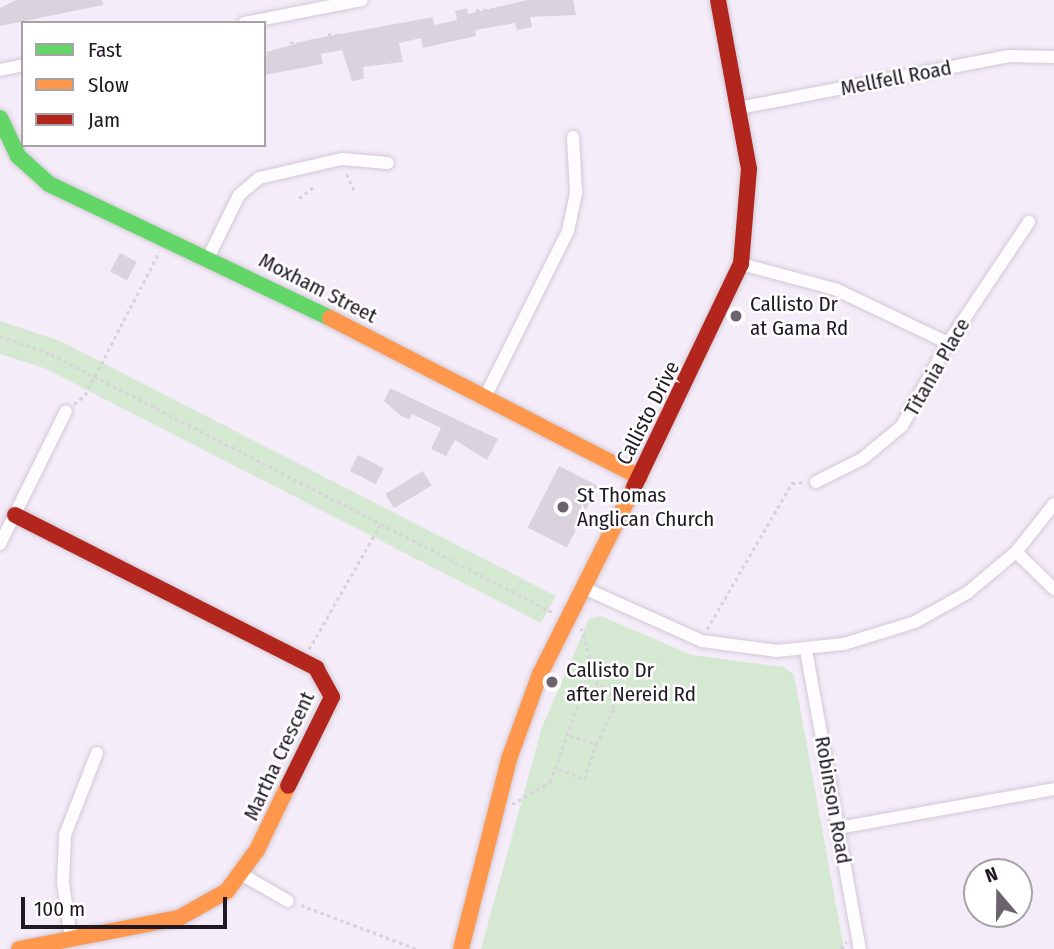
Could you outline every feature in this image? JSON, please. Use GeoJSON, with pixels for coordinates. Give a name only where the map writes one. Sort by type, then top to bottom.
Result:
{"type":"FeatureCollection","features":[{"type":"Feature","properties":{"kind":"street"},"geometry":{"type":"LineString","coordinates":[[254,21],[362,0]]}},
{"type":"Feature","properties":{"kind":"street","name":"Callisto Drive"},"geometry":{"type":"LineString","coordinates":[[461,949],[497,804],[521,723],[567,620],[741,264],[750,188],[740,108],[718,0]]}},
{"type":"Feature","properties":{"kind":"street","name":"Mellfell Road"},"geometry":{"type":"LineString","coordinates":[[740,108],[1009,57],[1054,57]]}},
{"type":"Feature","properties":{"kind":"street"},"geometry":{"type":"LineString","coordinates":[[0,70],[21,65]]}},
{"type":"Feature","properties":{"kind":"street","name":"Moxham Street"},"geometry":{"type":"LineString","coordinates":[[0,118],[13,149],[43,180],[209,256],[486,395],[639,477]]}},
{"type":"Feature","properties":{"kind":"street"},"geometry":{"type":"LineString","coordinates":[[486,395],[568,231],[576,192],[573,137]]}},
{"type":"Feature","properties":{"kind":"street"},"geometry":{"type":"LineString","coordinates":[[209,256],[239,195],[259,178],[342,159],[387,163]]}},
{"type":"Feature","properties":{"kind":"street","name":"Titania Place"},"geometry":{"type":"LineString","coordinates":[[816,482],[894,435],[948,343],[1029,222]]}},
{"type":"Feature","properties":{"kind":"street"},"geometry":{"type":"LineString","coordinates":[[741,264],[835,289],[948,343]]}},
{"type":"Feature","properties":{"kind":"street"},"geometry":{"type":"LineString","coordinates":[[0,544],[66,411]]}},
{"type":"Feature","properties":{"kind":"street"},"geometry":{"type":"LineString","coordinates":[[584,587],[702,641],[806,650],[915,622],[967,593],[1016,552],[1054,504]]}},
{"type":"Feature","properties":{"kind":"street","name":"Martha Crescent"},"geometry":{"type":"LineString","coordinates":[[15,515],[303,661],[326,678],[331,702],[242,874],[220,897],[190,914],[19,949]]}},
{"type":"Feature","properties":{"kind":"street"},"geometry":{"type":"LineString","coordinates":[[1016,552],[1054,589]]}},
{"type":"Feature","properties":{"kind":"street","name":"Robinson Road"},"geometry":{"type":"LineString","coordinates":[[806,650],[860,949]]}},
{"type":"Feature","properties":{"kind":"street"},"geometry":{"type":"LineString","coordinates":[[71,939],[63,883],[65,835],[97,753]]}},
{"type":"Feature","properties":{"kind":"street"},"geometry":{"type":"LineString","coordinates":[[838,828],[1054,789]]}},
{"type":"Feature","properties":{"kind":"street"},"geometry":{"type":"LineString","coordinates":[[242,874],[288,901]]}},
{"type":"Feature","properties":{"kind":"path"},"geometry":{"type":"LineString","coordinates":[[477,10],[494,9]]}},
{"type":"Feature","properties":{"kind":"path"},"geometry":{"type":"LineString","coordinates":[[328,34],[340,35]]}},
{"type":"Feature","properties":{"kind":"path"},"geometry":{"type":"LineString","coordinates":[[290,43],[304,43]]}},
{"type":"Feature","properties":{"kind":"path"},"geometry":{"type":"LineString","coordinates":[[266,48],[270,52]]}},
{"type":"Feature","properties":{"kind":"path"},"geometry":{"type":"LineString","coordinates":[[347,174],[355,192]]}},
{"type":"Feature","properties":{"kind":"path"},"geometry":{"type":"LineString","coordinates":[[299,198],[315,186]]}},
{"type":"Feature","properties":{"kind":"path"},"geometry":{"type":"LineString","coordinates":[[66,411],[94,378],[167,237]]}},
{"type":"Feature","properties":{"kind":"path"},"geometry":{"type":"LineString","coordinates":[[0,336],[94,378],[586,631],[597,685]]}},
{"type":"Feature","properties":{"kind":"path"},"geometry":{"type":"LineString","coordinates":[[702,641],[792,483],[816,482]]}},
{"type":"Feature","properties":{"kind":"path"},"geometry":{"type":"LineString","coordinates":[[303,661],[380,525]]}},
{"type":"Feature","properties":{"kind":"path"},"geometry":{"type":"LineString","coordinates":[[497,804],[520,804],[559,769],[580,699],[597,685]]}},
{"type":"Feature","properties":{"kind":"path"},"geometry":{"type":"LineString","coordinates":[[559,769],[584,779],[596,744],[614,709],[609,691],[597,685]]}},
{"type":"Feature","properties":{"kind":"path"},"geometry":{"type":"LineString","coordinates":[[570,735],[596,744]]}},
{"type":"Feature","properties":{"kind":"path"},"geometry":{"type":"LineString","coordinates":[[288,901],[417,949]]}},
{"type":"Feature","properties":{"kind":"green space"},"geometry":{"type":"Polygon","coordinates":[[[0,321],[60,341],[556,596],[541,623],[44,368],[0,354],[0,321]]]}},
{"type":"Feature","properties":{"kind":"green space"},"geometry":{"type":"Polygon","coordinates":[[[601,616],[692,655],[784,667],[794,675],[844,949],[481,949],[542,727],[589,619],[601,616]]]}},
{"type":"Feature","properties":{"kind":"building"},"geometry":{"type":"Polygon","coordinates":[[[16,0],[102,0],[103,5],[0,26],[0,8],[16,0]]]}},
{"type":"Feature","properties":{"kind":"building"},"geometry":{"type":"Polygon","coordinates":[[[527,0],[573,0],[576,15],[530,17],[532,27],[517,30],[515,23],[475,30],[476,36],[423,48],[421,38],[399,43],[403,62],[363,67],[364,79],[352,81],[342,50],[321,54],[323,64],[266,75],[267,52],[308,40],[433,17],[434,25],[457,20],[455,11],[467,8],[468,14],[527,0]]]}},
{"type":"Feature","properties":{"kind":"building"},"geometry":{"type":"Polygon","coordinates":[[[120,253],[137,262],[127,280],[110,272],[120,253]]]}},
{"type":"Feature","properties":{"kind":"building"},"geometry":{"type":"Polygon","coordinates":[[[390,388],[498,439],[487,460],[455,440],[446,456],[431,449],[441,428],[412,414],[409,420],[400,415],[384,401],[390,388]]]}},
{"type":"Feature","properties":{"kind":"building"},"geometry":{"type":"Polygon","coordinates":[[[358,455],[384,468],[376,484],[350,471],[358,455]]]}},
{"type":"Feature","properties":{"kind":"building","name":"St Thomas Anglican Church"},"geometry":{"type":"Polygon","coordinates":[[[559,466],[598,486],[567,547],[528,527],[559,466]]]}},
{"type":"Feature","properties":{"kind":"building"},"geometry":{"type":"Polygon","coordinates":[[[423,471],[432,486],[394,508],[385,494],[423,471]]]}},
{"type":"Feature","properties":{"kind":"traffic: fast"},"geometry":{"type":"LineString","coordinates":[[0,118],[18,156],[49,184],[330,318]]}},
{"type":"Feature","properties":{"kind":"traffic: slow"},"geometry":{"type":"LineString","coordinates":[[330,318],[639,477]]}},
{"type":"Feature","properties":{"kind":"traffic: slow"},"geometry":{"type":"LineString","coordinates":[[461,949],[509,759],[540,674],[634,487]]}},
{"type":"Feature","properties":{"kind":"traffic: slow"},"geometry":{"type":"LineString","coordinates":[[19,949],[179,918],[227,891],[257,850],[288,786]]}},
{"type":"Feature","properties":{"kind":"traffic: jam"},"geometry":{"type":"LineString","coordinates":[[634,487],[741,264],[749,169],[718,0]]}},
{"type":"Feature","properties":{"kind":"traffic: jam"},"geometry":{"type":"LineString","coordinates":[[15,515],[316,668],[332,697],[288,786]]}},
{"type":"Feature","properties":{"kind":"place","name":"Callisto Dr at Gama Rd"},"geometry":{"type":"Point","coordinates":[736,316]}},
{"type":"Feature","properties":{"kind":"place","name":"St Thomas Anglican Church"},"geometry":{"type":"Point","coordinates":[563,507]}},
{"type":"Feature","properties":{"kind":"place","name":"Callisto Dr after Nereid Rd"},"geometry":{"type":"Point","coordinates":[552,682]}}]}
